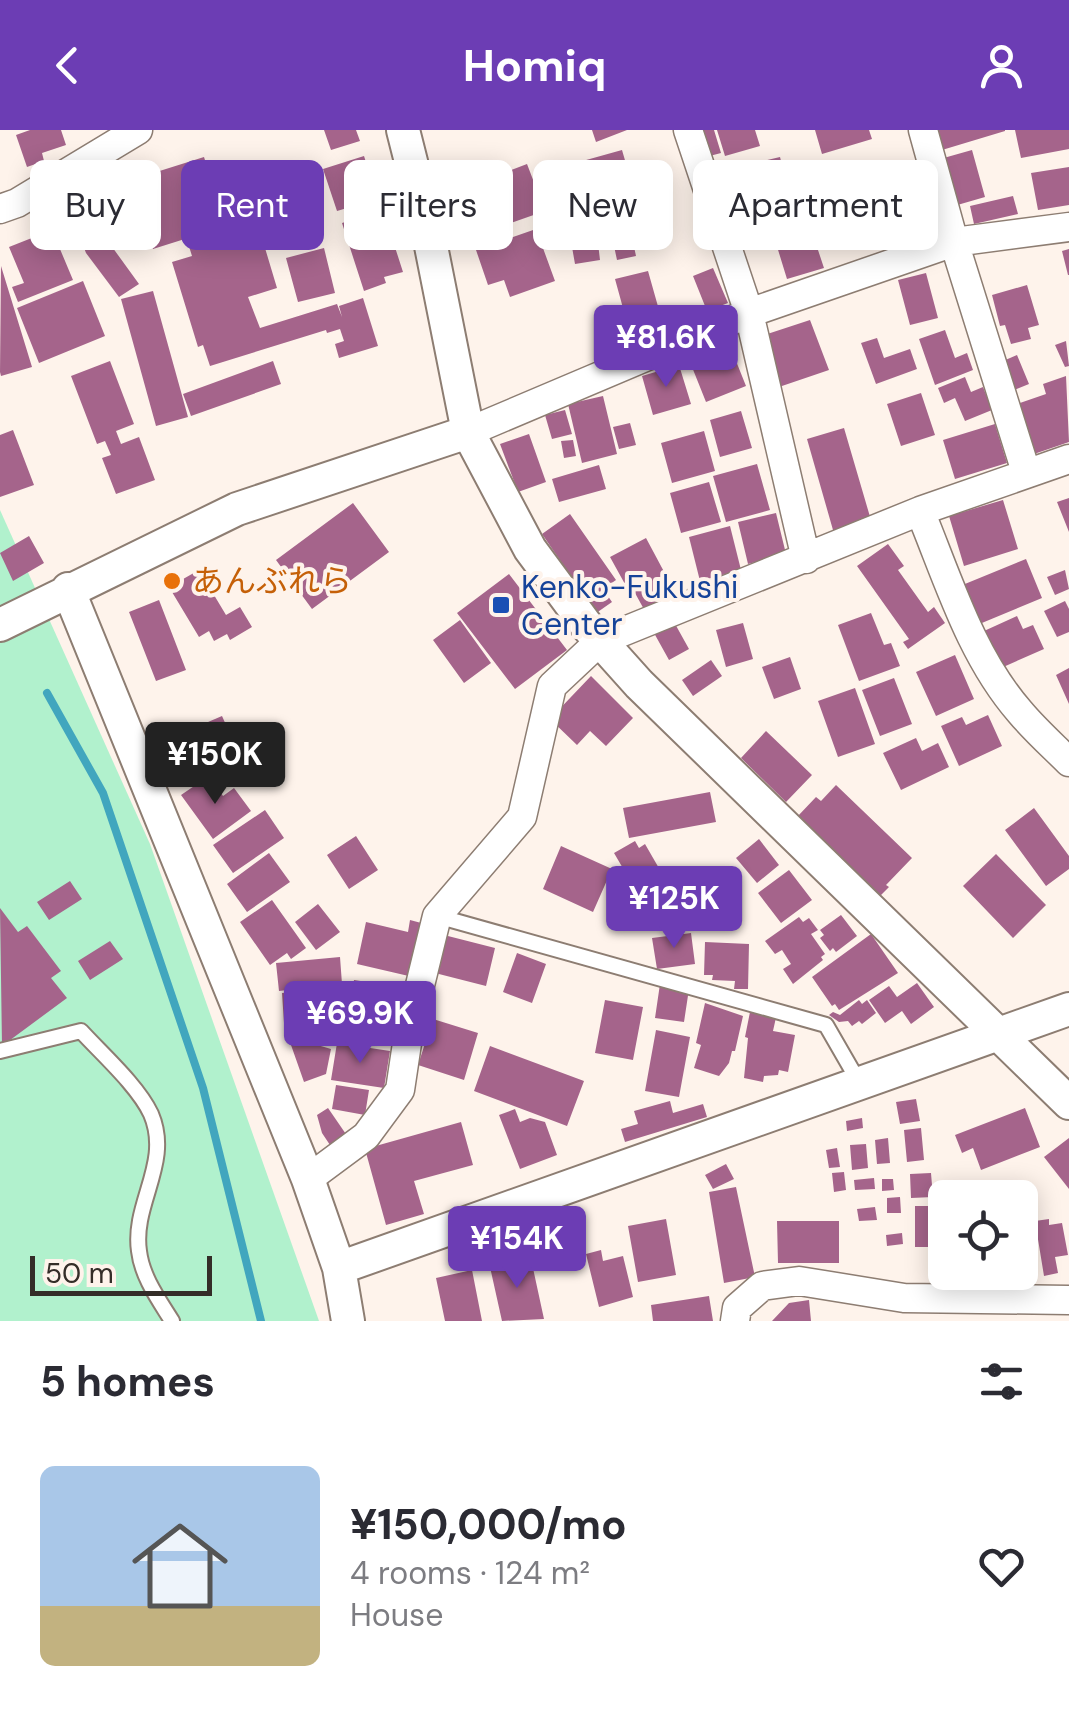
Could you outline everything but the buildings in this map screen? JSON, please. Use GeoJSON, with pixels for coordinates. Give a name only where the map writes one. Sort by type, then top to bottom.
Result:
{"type":"FeatureCollection","features":[{"type":"Feature","properties":{"kind":"street"},"geometry":{"type":"LineString","coordinates":[[0,209],[17,203],[138,130]]}},
{"type":"Feature","properties":{"kind":"street"},"geometry":{"type":"LineString","coordinates":[[403,130],[426,221],[468,432],[530,549],[600,640],[640,684],[1069,1103]]}},
{"type":"Feature","properties":{"kind":"street"},"geometry":{"type":"LineString","coordinates":[[688,130],[749,313],[806,559]]}},
{"type":"Feature","properties":{"kind":"street"},"geometry":{"type":"LineString","coordinates":[[923,130],[1026,472]]}},
{"type":"Feature","properties":{"kind":"street"},"geometry":{"type":"LineString","coordinates":[[0,624],[237,510],[468,432],[749,313],[954,242],[1069,227]]}},
{"type":"Feature","properties":{"kind":"street"},"geometry":{"type":"LineString","coordinates":[[308,1179],[366,1136],[400,1090],[409,1030],[438,916],[522,817],[552,686],[600,640],[920,512],[1069,460]]}},
{"type":"Feature","properties":{"kind":"street"},"geometry":{"type":"LineString","coordinates":[[920,512],[990,671],[1019,712],[1069,762]]}},
{"type":"Feature","properties":{"kind":"street"},"geometry":{"type":"LineString","coordinates":[[68,589],[308,1179],[339,1268],[348,1321]]}},
{"type":"Feature","properties":{"kind":"street"},"geometry":{"type":"LineString","coordinates":[[339,1268],[1069,1009]]}},
{"type":"Feature","properties":{"kind":"street"},"geometry":{"type":"LineString","coordinates":[[735,1321],[737,1308],[762,1286],[799,1281],[904,1298],[1069,1300]]}},
{"type":"Feature","properties":{"kind":"lane"},"geometry":{"type":"LineString","coordinates":[[438,916],[826,1026],[860,1084]]}},
{"type":"Feature","properties":{"kind":"lane"},"geometry":{"type":"LineString","coordinates":[[0,1051],[81,1031],[150,1112],[158,1140],[156,1170],[139,1225],[139,1252],[151,1287],[172,1321]]}},
{"type":"Feature","properties":{"kind":"green space"},"geometry":{"type":"Polygon","coordinates":[[[0,510],[150,844],[319,1321],[0,1321],[0,510]]]}},
{"type":"Feature","properties":{"kind":"waterway"},"geometry":{"type":"LineString","coordinates":[[47,693],[103,793],[203,1088],[261,1321]]}},
{"type":"Feature","properties":{"kind":"place","name":"あんぶれら"},"geometry":{"type":"Point","coordinates":[172,581]}},
{"type":"Feature","properties":{"kind":"place","name":"Kenko-Fukushi Center"},"geometry":{"type":"Point","coordinates":[501,605]}}]}
